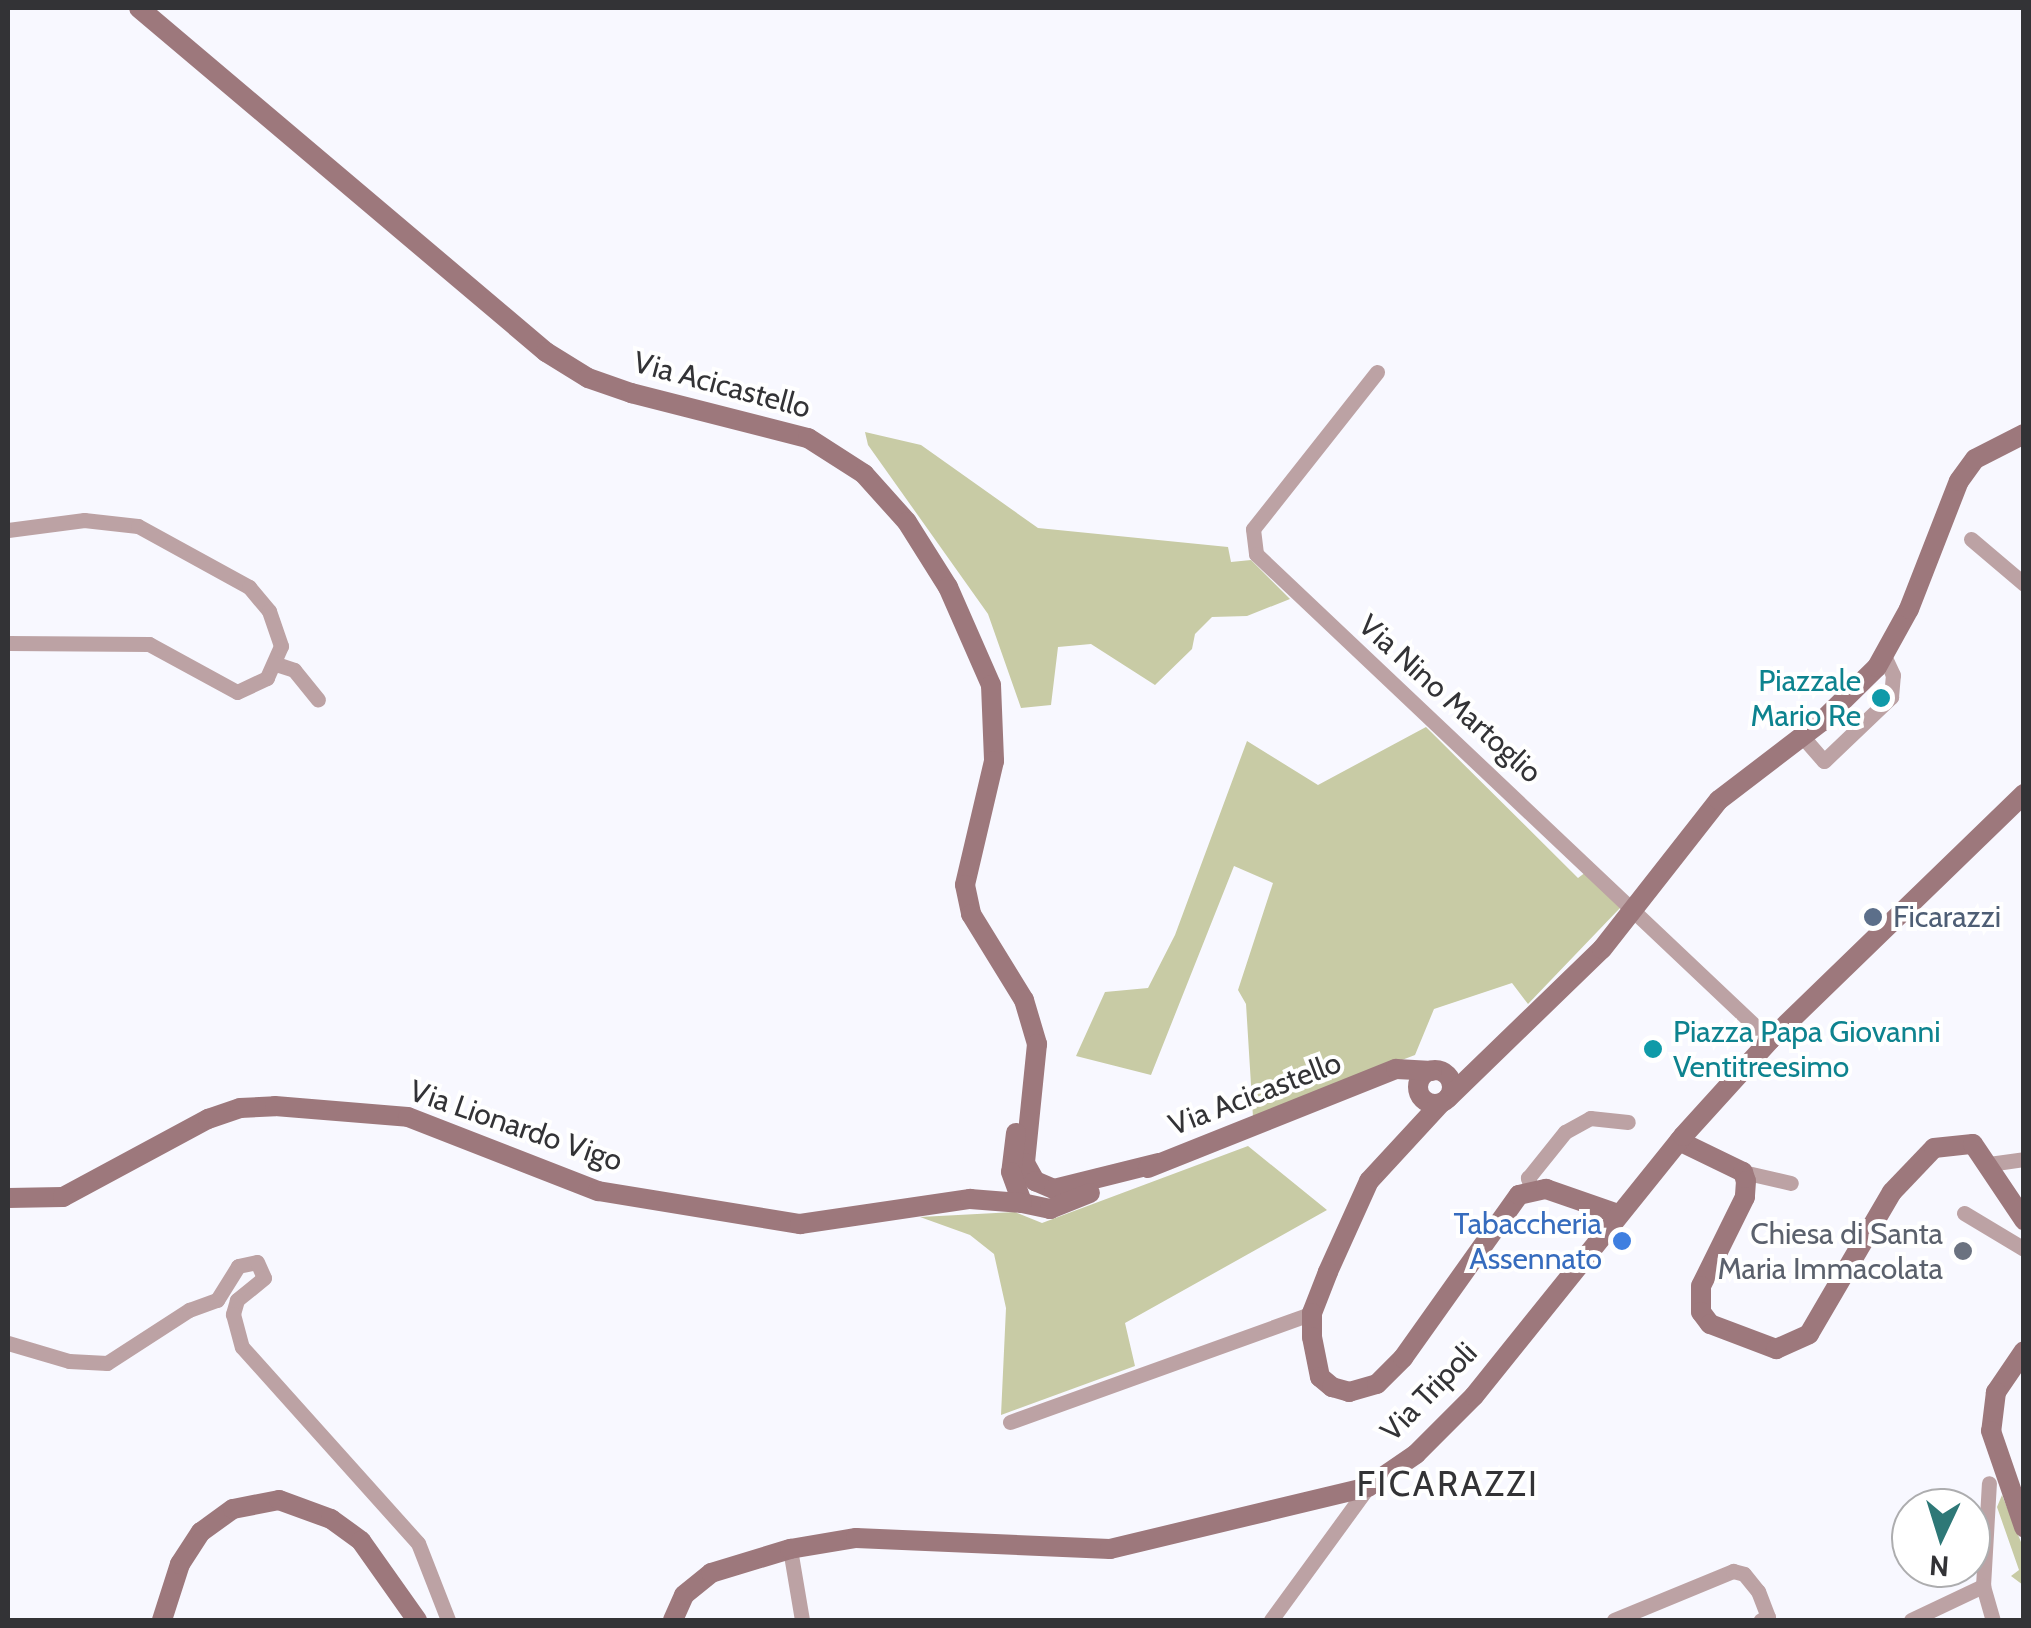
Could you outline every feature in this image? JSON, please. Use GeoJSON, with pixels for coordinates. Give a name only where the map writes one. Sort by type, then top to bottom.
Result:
{"type":"FeatureCollection","features":[{"type":"Feature","properties":{"kind":"street","name":"Via Acicastello"},"geometry":{"type":"LineString","coordinates":[[138,8],[574,370],[631,393],[808,438],[864,474],[916,535],[970,630],[991,685],[994,762],[965,872],[966,896],[1024,1000],[1037,1044],[1036,1085]]}},
{"type":"Feature","properties":{"kind":"street","name":"Via Nino Martoglio"},"geometry":{"type":"LineString","coordinates":[[1377,372],[1253,530],[1256,554],[1770,1040]]}},
{"type":"Feature","properties":{"kind":"street"},"geometry":{"type":"LineString","coordinates":[[1618,1214],[1563,1192],[1532,1190],[1512,1200],[1403,1358],[1377,1384],[1349,1392],[1320,1376],[1312,1313],[1369,1181],[1444,1100],[1634,910],[1718,800],[1802,736],[1884,656],[1958,481],[1975,460],[2024,434]]}},
{"type":"Feature","properties":{"kind":"street"},"geometry":{"type":"LineString","coordinates":[[8,530],[84,520],[138,526],[214,564],[259,597],[277,628],[276,664],[266,678],[237,692],[149,644],[8,643]]}},
{"type":"Feature","properties":{"kind":"street"},"geometry":{"type":"LineString","coordinates":[[1971,539],[2024,584]]}},
{"type":"Feature","properties":{"kind":"street"},"geometry":{"type":"LineString","coordinates":[[1802,736],[1824,761],[1892,696],[1893,675],[1884,656]]}},
{"type":"Feature","properties":{"kind":"street"},"geometry":{"type":"LineString","coordinates":[[276,664],[294,670],[318,700]]}},
{"type":"Feature","properties":{"kind":"street","name":"Via Tripoli"},"geometry":{"type":"LineString","coordinates":[[673,1620],[684,1595],[710,1573],[790,1549],[856,1538],[1110,1549],[1368,1487],[1416,1454],[1474,1396],[1618,1214],[1770,1040],[2024,794]]}},
{"type":"Feature","properties":{"kind":"street","name":"Via Acicastello"},"geometry":{"type":"LineString","coordinates":[[1158,1164],[1406,1067],[1432,1078],[1460,1074],[1496,1050]]}},
{"type":"Feature","properties":{"kind":"street"},"geometry":{"type":"LineString","coordinates":[[1432,1078],[1444,1100]]}},
{"type":"Feature","properties":{"kind":"street"},"geometry":{"type":"LineString","coordinates":[[1432,1078],[1425,1101],[1444,1100]]}},
{"type":"Feature","properties":{"kind":"street"},"geometry":{"type":"LineString","coordinates":[[1036,1085],[1024,1150],[1035,1181],[1063,1189],[1158,1164]]}},
{"type":"Feature","properties":{"kind":"street"},"geometry":{"type":"LineString","coordinates":[[1018,1194],[1013,1141],[1036,1085]]}},
{"type":"Feature","properties":{"kind":"street","name":"Via Lionardo Vigo"},"geometry":{"type":"LineString","coordinates":[[8,1198],[63,1197],[208,1120],[240,1108],[275,1106],[408,1116],[598,1190],[800,1224],[1018,1194]]}},
{"type":"Feature","properties":{"kind":"street"},"geometry":{"type":"LineString","coordinates":[[1532,1190],[1528,1178],[1566,1132],[1590,1118],[1628,1122]]}},
{"type":"Feature","properties":{"kind":"street"},"geometry":{"type":"LineString","coordinates":[[1679,1141],[1743,1172],[1791,1183]]}},
{"type":"Feature","properties":{"kind":"street"},"geometry":{"type":"LineString","coordinates":[[1743,1172],[1745,1197],[1699,1301],[1710,1324],[1776,1349],[1809,1334],[1920,1156],[1972,1144],[2024,1220]]}},
{"type":"Feature","properties":{"kind":"street"},"geometry":{"type":"LineString","coordinates":[[1989,1164],[2024,1159]]}},
{"type":"Feature","properties":{"kind":"street"},"geometry":{"type":"LineString","coordinates":[[1018,1194],[1050,1209],[1158,1164]]}},
{"type":"Feature","properties":{"kind":"street"},"geometry":{"type":"LineString","coordinates":[[1018,1194],[1058,1198],[1128,1170]]}},
{"type":"Feature","properties":{"kind":"street"},"geometry":{"type":"LineString","coordinates":[[1964,1213],[2024,1249]]}},
{"type":"Feature","properties":{"kind":"street"},"geometry":{"type":"LineString","coordinates":[[8,1343],[69,1361],[107,1364],[189,1310],[217,1300],[238,1266],[256,1262],[264,1278],[237,1300],[233,1314],[242,1347],[418,1543],[448,1620]]}},
{"type":"Feature","properties":{"kind":"street"},"geometry":{"type":"LineString","coordinates":[[1010,1422],[1312,1313]]}},
{"type":"Feature","properties":{"kind":"street"},"geometry":{"type":"LineString","coordinates":[[2024,1351],[1996,1392],[1990,1431],[2024,1527]]}},
{"type":"Feature","properties":{"kind":"street"},"geometry":{"type":"LineString","coordinates":[[1989,1483],[1989,1488]]}},
{"type":"Feature","properties":{"kind":"street"},"geometry":{"type":"LineString","coordinates":[[1270,1620],[1368,1487]]}},
{"type":"Feature","properties":{"kind":"street"},"geometry":{"type":"LineString","coordinates":[[162,1620],[180,1564],[202,1532],[233,1508],[279,1500],[331,1519],[361,1541],[418,1620]]}},
{"type":"Feature","properties":{"kind":"street"},"geometry":{"type":"LineString","coordinates":[[790,1549],[802,1620]]}},
{"type":"Feature","properties":{"kind":"street"},"geometry":{"type":"LineString","coordinates":[[1614,1620],[1733,1571],[1744,1574],[1758,1592],[1768,1617],[1762,1620]]}},
{"type":"Feature","properties":{"kind":"street"},"geometry":{"type":"LineString","coordinates":[[1911,1620],[1979,1588]]}},
{"type":"Feature","properties":{"kind":"street"},"geometry":{"type":"LineString","coordinates":[[1984,1588],[1992,1620]]}},
{"type":"Feature","properties":{"kind":"green space"},"geometry":{"type":"Polygon","coordinates":[[[865,432],[921,445],[1038,528],[1228,547],[1231,562],[1251,560],[1290,599],[1247,616],[1212,617],[1195,634],[1192,649],[1155,685],[1091,644],[1058,647],[1051,705],[1021,708],[988,614],[868,445],[865,432]]]}},
{"type":"Feature","properties":{"kind":"green space"},"geometry":{"type":"Polygon","coordinates":[[[1426,727],[1578,878],[1586,872],[1620,908],[1528,1004],[1512,983],[1434,1009],[1415,1055],[1253,1117],[1246,1004],[1238,990],[1273,883],[1234,866],[1151,1075],[1076,1056],[1105,992],[1148,988],[1175,935],[1247,741],[1318,785],[1426,727]]]}},
{"type":"Feature","properties":{"kind":"green space"},"geometry":{"type":"Polygon","coordinates":[[[1248,1146],[1327,1210],[1125,1323],[1135,1366],[1001,1415],[1006,1308],[994,1254],[970,1235],[920,1217],[1015,1212],[1042,1223],[1248,1146]]]}},
{"type":"Feature","properties":{"kind":"green space"},"geometry":{"type":"Polygon","coordinates":[[[2002,1495],[2023,1547],[2023,1585],[2011,1576],[2019,1570],[1997,1507],[2002,1495]]]}},
{"type":"Feature","properties":{"kind":"place","name":"Piazzale Mario Re"},"geometry":{"type":"Point","coordinates":[1881,698]}},
{"type":"Feature","properties":{"kind":"place","name":"Ficarazzi"},"geometry":{"type":"Point","coordinates":[1873,917]}},
{"type":"Feature","properties":{"kind":"place","name":"Piazza Papa Giovanni Ventitreesimo"},"geometry":{"type":"Point","coordinates":[1653,1049]}},
{"type":"Feature","properties":{"kind":"place","name":"Tabaccheria Assennato"},"geometry":{"type":"Point","coordinates":[1622,1241]}},
{"type":"Feature","properties":{"kind":"place","name":"Chiesa di Santa Maria Immacolata"},"geometry":{"type":"Point","coordinates":[1963,1251]}},
{"type":"Feature","properties":{"kind":"district","name":"FICARAZZI"},"geometry":{"type":"Point","coordinates":[1448,1484]}}]}
